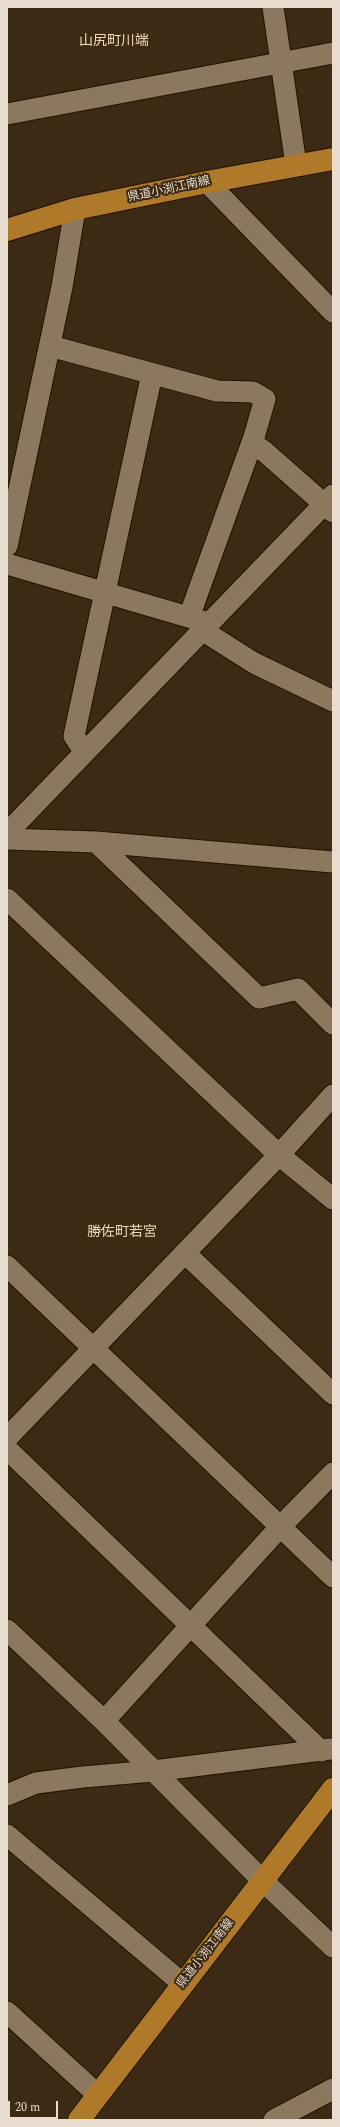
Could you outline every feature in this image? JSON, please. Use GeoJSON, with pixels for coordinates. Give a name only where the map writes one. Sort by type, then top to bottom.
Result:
{"type":"FeatureCollection","features":[{"type":"Feature","properties":{"kind":"main road","name":"県道小渕江南線"},"geometry":{"type":"LineString","coordinates":[[7,230],[75,209],[207,182],[333,159]]}},
{"type":"Feature","properties":{"kind":"main road","name":"県道小渕江南線"},"geometry":{"type":"LineString","coordinates":[[79,2120],[333,1789]]}},
{"type":"Feature","properties":{"kind":"street"},"geometry":{"type":"LineString","coordinates":[[273,7],[296,165]]}},
{"type":"Feature","properties":{"kind":"street"},"geometry":{"type":"LineString","coordinates":[[7,114],[333,53]]}},
{"type":"Feature","properties":{"kind":"street"},"geometry":{"type":"LineString","coordinates":[[207,182],[333,312]]}},
{"type":"Feature","properties":{"kind":"street"},"geometry":{"type":"LineString","coordinates":[[7,546],[62,287],[75,209]]}},
{"type":"Feature","properties":{"kind":"street"},"geometry":{"type":"LineString","coordinates":[[50,346],[217,391],[253,392],[266,399],[200,624]]}},
{"type":"Feature","properties":{"kind":"street"},"geometry":{"type":"LineString","coordinates":[[84,751],[74,736],[106,594],[152,374]]}},
{"type":"Feature","properties":{"kind":"street"},"geometry":{"type":"LineString","coordinates":[[7,833],[200,624],[330,504],[252,443]]}},
{"type":"Feature","properties":{"kind":"street"},"geometry":{"type":"LineString","coordinates":[[7,564],[200,624],[254,663],[333,700]]}},
{"type":"Feature","properties":{"kind":"street"},"geometry":{"type":"LineString","coordinates":[[7,839],[96,842],[333,862]]}},
{"type":"Feature","properties":{"kind":"street"},"geometry":{"type":"LineString","coordinates":[[96,842],[259,998],[298,989],[333,1024]]}},
{"type":"Feature","properties":{"kind":"street"},"geometry":{"type":"LineString","coordinates":[[7,899],[279,1154],[333,1199]]}},
{"type":"Feature","properties":{"kind":"street"},"geometry":{"type":"LineString","coordinates":[[7,1438],[185,1253],[333,1095]]}},
{"type":"Feature","properties":{"kind":"street"},"geometry":{"type":"LineString","coordinates":[[185,1253],[333,1394]]}},
{"type":"Feature","properties":{"kind":"street"},"geometry":{"type":"LineString","coordinates":[[7,1266],[333,1577]]}},
{"type":"Feature","properties":{"kind":"street"},"geometry":{"type":"LineString","coordinates":[[7,1448],[191,1625],[327,1750]]}},
{"type":"Feature","properties":{"kind":"street"},"geometry":{"type":"LineString","coordinates":[[104,1721],[280,1527],[333,1474]]}},
{"type":"Feature","properties":{"kind":"street"},"geometry":{"type":"LineString","coordinates":[[7,1630],[104,1721],[263,1881],[333,1947]]}},
{"type":"Feature","properties":{"kind":"street"},"geometry":{"type":"LineString","coordinates":[[7,1795],[36,1784],[83,1777],[153,1771],[327,1750]]}},
{"type":"Feature","properties":{"kind":"street"},"geometry":{"type":"LineString","coordinates":[[7,1835],[183,1984]]}},
{"type":"Feature","properties":{"kind":"street"},"geometry":{"type":"LineString","coordinates":[[7,2012],[98,2095]]}},
{"type":"Feature","properties":{"kind":"street"},"geometry":{"type":"LineString","coordinates":[[274,2120],[333,2089]]}},
{"type":"Feature","properties":{"kind":"district","name":"山尻町川端"},"geometry":{"type":"Point","coordinates":[114,42]}},
{"type":"Feature","properties":{"kind":"district","name":"勝佐町若宮"},"geometry":{"type":"Point","coordinates":[122,1233]}}]}
